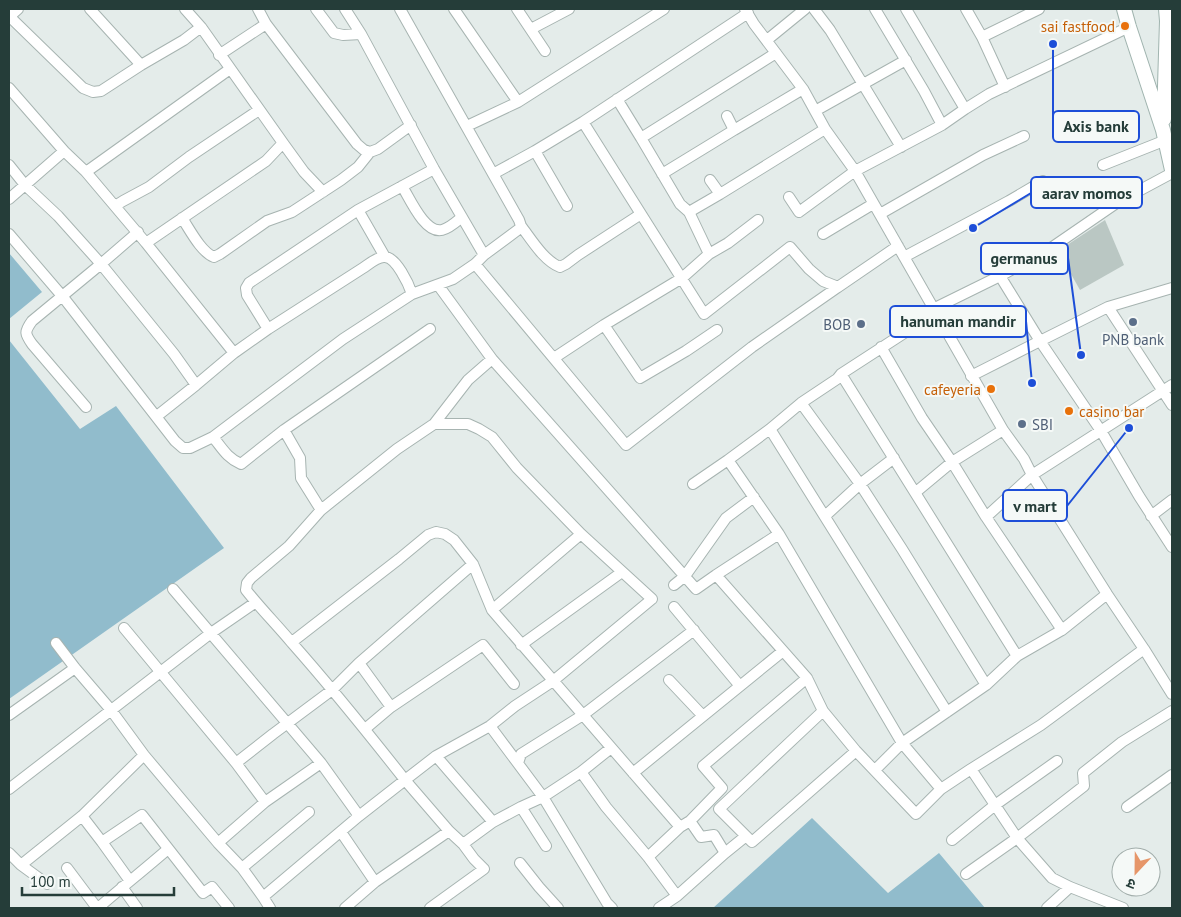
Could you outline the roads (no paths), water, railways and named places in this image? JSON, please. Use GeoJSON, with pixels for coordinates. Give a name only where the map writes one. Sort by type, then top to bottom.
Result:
{"type":"FeatureCollection","features":[{"type":"Feature","properties":{"kind":"street"},"geometry":{"type":"LineString","coordinates":[[18,9],[9,17],[82,88],[93,92],[101,90],[184,40],[201,27]]}},
{"type":"Feature","properties":{"kind":"street"},"geometry":{"type":"LineString","coordinates":[[90,9],[141,65]]}},
{"type":"Feature","properties":{"kind":"street"},"geometry":{"type":"LineString","coordinates":[[185,9],[201,27],[219,55],[304,172],[322,192]]}},
{"type":"Feature","properties":{"kind":"street"},"geometry":{"type":"LineString","coordinates":[[258,9],[266,24],[357,144],[370,152]]}},
{"type":"Feature","properties":{"kind":"street"},"geometry":{"type":"LineString","coordinates":[[316,9],[334,32],[343,35],[361,34]]}},
{"type":"Feature","properties":{"kind":"street"},"geometry":{"type":"LineString","coordinates":[[345,9],[361,34],[434,169],[484,255]]}},
{"type":"Feature","properties":{"kind":"street"},"geometry":{"type":"LineString","coordinates":[[400,9],[467,126],[521,226],[547,259],[555,265],[566,264],[641,214]]}},
{"type":"Feature","properties":{"kind":"street"},"geometry":{"type":"LineString","coordinates":[[454,9],[518,102]]}},
{"type":"Feature","properties":{"kind":"street"},"geometry":{"type":"LineString","coordinates":[[517,9],[545,51]]}},
{"type":"Feature","properties":{"kind":"street"},"geometry":{"type":"LineString","coordinates":[[531,29],[570,9]]}},
{"type":"Feature","properties":{"kind":"street"},"geometry":{"type":"LineString","coordinates":[[467,126],[518,102],[664,9]]}},
{"type":"Feature","properties":{"kind":"street"},"geometry":{"type":"LineString","coordinates":[[766,40],[805,9]]}},
{"type":"Feature","properties":{"kind":"street"},"geometry":{"type":"LineString","coordinates":[[814,9],[830,30],[901,147]]}},
{"type":"Feature","properties":{"kind":"street"},"geometry":{"type":"LineString","coordinates":[[875,9],[942,125]]}},
{"type":"Feature","properties":{"kind":"street"},"geometry":{"type":"LineString","coordinates":[[906,9],[965,108]]}},
{"type":"Feature","properties":{"kind":"street"},"geometry":{"type":"LineString","coordinates":[[966,9],[982,37],[1005,86]]}},
{"type":"Feature","properties":{"kind":"street"},"geometry":{"type":"LineString","coordinates":[[982,37],[1017,13],[1039,9]]}},
{"type":"Feature","properties":{"kind":"street"},"geometry":{"type":"LineString","coordinates":[[693,484],[770,429],[801,403],[837,379],[841,374],[934,311],[1051,248],[1118,202],[1172,171],[1171,154],[1124,9]]}},
{"type":"Feature","properties":{"kind":"street"},"geometry":{"type":"LineString","coordinates":[[1165,135],[1166,9]]}},
{"type":"Feature","properties":{"kind":"street"},"geometry":{"type":"LineString","coordinates":[[493,174],[583,122],[746,11],[803,89],[880,214],[1003,430],[1024,460],[1106,594],[1172,694]]}},
{"type":"Feature","properties":{"kind":"street"},"geometry":{"type":"LineString","coordinates":[[219,55],[266,24]]}},
{"type":"Feature","properties":{"kind":"street"},"geometry":{"type":"LineString","coordinates":[[789,197],[799,212],[854,171],[942,125],[965,108],[1005,86],[1129,27]]}},
{"type":"Feature","properties":{"kind":"street"},"geometry":{"type":"LineString","coordinates":[[641,138],[776,53]]}},
{"type":"Feature","properties":{"kind":"street"},"geometry":{"type":"LineString","coordinates":[[815,111],[906,60]]}},
{"type":"Feature","properties":{"kind":"street"},"geometry":{"type":"LineString","coordinates":[[86,172],[230,69]]}},
{"type":"Feature","properties":{"kind":"street"},"geometry":{"type":"LineString","coordinates":[[9,88],[138,232],[234,353]]}},
{"type":"Feature","properties":{"kind":"street"},"geometry":{"type":"LineString","coordinates":[[662,174],[803,89]]}},
{"type":"Feature","properties":{"kind":"street"},"geometry":{"type":"LineString","coordinates":[[617,99],[680,204],[689,212],[709,254]]}},
{"type":"Feature","properties":{"kind":"street"},"geometry":{"type":"LineString","coordinates":[[115,206],[148,187],[259,110]]}},
{"type":"Feature","properties":{"kind":"street"},"geometry":{"type":"LineString","coordinates":[[727,116],[734,130]]}},
{"type":"Feature","properties":{"kind":"street"},"geometry":{"type":"LineString","coordinates":[[583,122],[704,314],[790,247],[809,269],[823,281],[838,287]]}},
{"type":"Feature","properties":{"kind":"street"},"geometry":{"type":"LineString","coordinates":[[182,218],[204,249],[214,257],[267,221],[292,212],[341,180],[358,167],[370,152],[378,149],[411,125]]}},
{"type":"Feature","properties":{"kind":"street"},"geometry":{"type":"LineString","coordinates":[[689,212],[826,129]]}},
{"type":"Feature","properties":{"kind":"street"},"geometry":{"type":"LineString","coordinates":[[1103,165],[1165,135]]}},
{"type":"Feature","properties":{"kind":"street"},"geometry":{"type":"LineString","coordinates":[[880,214],[983,155],[1024,136]]}},
{"type":"Feature","properties":{"kind":"street"},"geometry":{"type":"LineString","coordinates":[[146,242],[232,186],[266,161],[283,143]]}},
{"type":"Feature","properties":{"kind":"street"},"geometry":{"type":"LineString","coordinates":[[9,199],[64,151]]}},
{"type":"Feature","properties":{"kind":"street"},"geometry":{"type":"LineString","coordinates":[[535,151],[567,206]]}},
{"type":"Feature","properties":{"kind":"street"},"geometry":{"type":"LineString","coordinates":[[9,165],[25,185],[58,216],[101,264],[174,354],[196,385]]}},
{"type":"Feature","properties":{"kind":"street"},"geometry":{"type":"LineString","coordinates":[[268,329],[247,295],[246,288],[248,283],[358,210],[434,169]]}},
{"type":"Feature","properties":{"kind":"street"},"geometry":{"type":"LineString","coordinates":[[710,180],[720,194]]}},
{"type":"Feature","properties":{"kind":"street"},"geometry":{"type":"LineString","coordinates":[[904,256],[1043,181]]}},
{"type":"Feature","properties":{"kind":"street"},"geometry":{"type":"LineString","coordinates":[[402,186],[422,219],[435,230],[448,228],[462,218]]}},
{"type":"Feature","properties":{"kind":"street"},"geometry":{"type":"LineString","coordinates":[[823,234],[874,204]]}},
{"type":"Feature","properties":{"kind":"street"},"geometry":{"type":"LineString","coordinates":[[358,210],[385,257]]}},
{"type":"Feature","properties":{"kind":"street"},"geometry":{"type":"LineString","coordinates":[[554,358],[682,278],[709,254],[728,243],[758,220]]}},
{"type":"Feature","properties":{"kind":"street"},"geometry":{"type":"LineString","coordinates":[[9,234],[62,297],[176,441],[183,448],[190,448],[213,437],[343,339],[412,294],[453,279],[475,264],[521,226]]}},
{"type":"Feature","properties":{"kind":"street"},"geometry":{"type":"LineString","coordinates":[[86,407],[32,344],[26,335],[26,328],[138,232]]}},
{"type":"Feature","properties":{"kind":"street"},"geometry":{"type":"LineString","coordinates":[[475,264],[626,445],[752,347],[898,246]]}},
{"type":"Feature","properties":{"kind":"street"},"geometry":{"type":"LineString","coordinates":[[156,416],[234,353],[268,329],[377,260],[385,257],[390,258],[408,282],[412,294]]}},
{"type":"Feature","properties":{"kind":"street"},"geometry":{"type":"LineString","coordinates":[[1000,276],[1040,341],[1101,431],[1151,516],[1172,547]]}},
{"type":"Feature","properties":{"kind":"street"},"geometry":{"type":"LineString","coordinates":[[438,285],[492,359],[696,589],[779,534]]}},
{"type":"Feature","properties":{"kind":"street"},"geometry":{"type":"LineString","coordinates":[[971,376],[1108,307],[1172,288]]}},
{"type":"Feature","properties":{"kind":"street"},"geometry":{"type":"LineString","coordinates":[[1108,307],[1172,406]]}},
{"type":"Feature","properties":{"kind":"street"},"geometry":{"type":"LineString","coordinates":[[604,325],[640,378],[686,352],[717,330]]}},
{"type":"Feature","properties":{"kind":"street"},"geometry":{"type":"LineString","coordinates":[[213,437],[232,460],[241,464],[284,430],[430,330]]}},
{"type":"Feature","properties":{"kind":"street"},"geometry":{"type":"LineString","coordinates":[[881,347],[922,418],[1062,630]]}},
{"type":"Feature","properties":{"kind":"street"},"geometry":{"type":"LineString","coordinates":[[430,908],[484,869],[463,844],[448,831],[365,729],[246,590],[247,583],[251,578],[289,546],[320,510],[397,449],[434,424],[468,380],[492,359]]}},
{"type":"Feature","properties":{"kind":"street"},"geometry":{"type":"LineString","coordinates":[[841,374],[1017,656]]}},
{"type":"Feature","properties":{"kind":"street"},"geometry":{"type":"LineString","coordinates":[[986,517],[1032,475],[1172,385]]}},
{"type":"Feature","properties":{"kind":"street"},"geometry":{"type":"LineString","coordinates":[[801,403],[860,484],[902,548],[986,685]]}},
{"type":"Feature","properties":{"kind":"street"},"geometry":{"type":"LineString","coordinates":[[263,897],[359,816],[436,756],[490,726],[553,681],[652,599],[581,534],[517,468],[492,438],[480,429],[468,424],[434,424]]}},
{"type":"Feature","properties":{"kind":"street"},"geometry":{"type":"LineString","coordinates":[[770,429],[947,712]]}},
{"type":"Feature","properties":{"kind":"street"},"geometry":{"type":"LineString","coordinates":[[284,430],[300,458],[302,478],[320,510]]}},
{"type":"Feature","properties":{"kind":"street"},"geometry":{"type":"LineString","coordinates":[[916,492],[952,462],[1003,430]]}},
{"type":"Feature","properties":{"kind":"street"},"geometry":{"type":"LineString","coordinates":[[824,516],[860,484],[894,458]]}},
{"type":"Feature","properties":{"kind":"street"},"geometry":{"type":"LineString","coordinates":[[728,460],[779,534],[902,743],[941,789]]}},
{"type":"Feature","properties":{"kind":"street"},"geometry":{"type":"LineString","coordinates":[[674,585],[685,576],[726,518],[754,497]]}},
{"type":"Feature","properties":{"kind":"street"},"geometry":{"type":"LineString","coordinates":[[1151,516],[1172,500]]}},
{"type":"Feature","properties":{"kind":"street"},"geometry":{"type":"LineString","coordinates":[[292,642],[428,535],[436,532],[445,534],[454,540],[473,564],[492,610],[680,827]]}},
{"type":"Feature","properties":{"kind":"street"},"geometry":{"type":"LineString","coordinates":[[492,610],[581,534]]}},
{"type":"Feature","properties":{"kind":"street"},"geometry":{"type":"LineString","coordinates":[[236,763],[332,690],[473,564]]}},
{"type":"Feature","properties":{"kind":"street"},"geometry":{"type":"LineString","coordinates":[[521,645],[622,572]]}},
{"type":"Feature","properties":{"kind":"street"},"geometry":{"type":"LineString","coordinates":[[716,575],[807,678],[823,711],[856,751],[916,814],[941,789],[1041,725],[1144,649]]}},
{"type":"Feature","properties":{"kind":"street"},"geometry":{"type":"LineString","coordinates":[[173,589],[321,763],[359,816]]}},
{"type":"Feature","properties":{"kind":"street"},"geometry":{"type":"LineString","coordinates":[[875,770],[902,743],[986,685],[1017,656],[1062,630],[1106,594]]}},
{"type":"Feature","properties":{"kind":"street"},"geometry":{"type":"LineString","coordinates":[[9,789],[211,633],[256,602]]}},
{"type":"Feature","properties":{"kind":"street"},"geometry":{"type":"LineString","coordinates":[[674,607],[740,686]]}},
{"type":"Feature","properties":{"kind":"street"},"geometry":{"type":"LineString","coordinates":[[124,628],[236,763],[265,802]]}},
{"type":"Feature","properties":{"kind":"street"},"geometry":{"type":"LineString","coordinates":[[518,763],[522,754],[583,716],[694,630]]}},
{"type":"Feature","properties":{"kind":"street"},"geometry":{"type":"LineString","coordinates":[[56,643],[111,710],[144,755],[218,843],[242,868],[270,908]]}},
{"type":"Feature","properties":{"kind":"street"},"geometry":{"type":"LineString","coordinates":[[365,729],[391,707],[483,645],[514,684]]}},
{"type":"Feature","properties":{"kind":"street"},"geometry":{"type":"LineString","coordinates":[[633,773],[783,651]]}},
{"type":"Feature","properties":{"kind":"street"},"geometry":{"type":"LineString","coordinates":[[359,664],[391,707]]}},
{"type":"Feature","properties":{"kind":"street"},"geometry":{"type":"LineString","coordinates":[[9,715],[75,668]]}},
{"type":"Feature","properties":{"kind":"street"},"geometry":{"type":"LineString","coordinates":[[648,857],[680,827],[690,821],[722,788],[703,766],[807,678]]}},
{"type":"Feature","properties":{"kind":"street"},"geometry":{"type":"LineString","coordinates":[[669,680],[703,716]]}},
{"type":"Feature","properties":{"kind":"street"},"geometry":{"type":"LineString","coordinates":[[823,711],[720,809],[752,842],[856,751]]}},
{"type":"Feature","properties":{"kind":"street"},"geometry":{"type":"LineString","coordinates":[[966,874],[1017,838],[1084,786],[1083,773],[1122,742],[1172,711]]}},
{"type":"Feature","properties":{"kind":"street"},"geometry":{"type":"LineString","coordinates":[[490,726],[543,797],[606,906]]}},
{"type":"Feature","properties":{"kind":"street"},"geometry":{"type":"LineString","coordinates":[[463,844],[493,822],[543,797],[611,748]]}},
{"type":"Feature","properties":{"kind":"street"},"geometry":{"type":"LineString","coordinates":[[21,865],[82,816],[144,755]]}},
{"type":"Feature","properties":{"kind":"street"},"geometry":{"type":"LineString","coordinates":[[436,756],[493,822]]}},
{"type":"Feature","properties":{"kind":"street"},"geometry":{"type":"LineString","coordinates":[[952,840],[996,805],[1057,761]]}},
{"type":"Feature","properties":{"kind":"street"},"geometry":{"type":"LineString","coordinates":[[218,843],[265,802],[321,763]]}},
{"type":"Feature","properties":{"kind":"street"},"geometry":{"type":"LineString","coordinates":[[971,769],[1017,838],[1052,878],[1123,908]]}},
{"type":"Feature","properties":{"kind":"street"},"geometry":{"type":"LineString","coordinates":[[580,772],[677,896]]}},
{"type":"Feature","properties":{"kind":"street"},"geometry":{"type":"LineString","coordinates":[[1127,807],[1172,775]]}},
{"type":"Feature","properties":{"kind":"street"},"geometry":{"type":"LineString","coordinates":[[520,807],[546,846]]}},
{"type":"Feature","properties":{"kind":"street"},"geometry":{"type":"LineString","coordinates":[[242,868],[309,812]]}},
{"type":"Feature","properties":{"kind":"street"},"geometry":{"type":"LineString","coordinates":[[102,842],[142,815],[203,893],[212,887],[229,908]]}},
{"type":"Feature","properties":{"kind":"street"},"geometry":{"type":"LineString","coordinates":[[82,816],[102,842],[126,884],[137,908]]}},
{"type":"Feature","properties":{"kind":"street"},"geometry":{"type":"LineString","coordinates":[[690,821],[701,837],[714,835],[725,853]]}},
{"type":"Feature","properties":{"kind":"street"},"geometry":{"type":"LineString","coordinates":[[345,908],[375,882],[448,831]]}},
{"type":"Feature","properties":{"kind":"street"},"geometry":{"type":"LineString","coordinates":[[341,832],[375,882]]}},
{"type":"Feature","properties":{"kind":"street"},"geometry":{"type":"LineString","coordinates":[[659,908],[677,896],[746,836]]}},
{"type":"Feature","properties":{"kind":"street"},"geometry":{"type":"LineString","coordinates":[[67,868],[97,908],[168,849]]}},
{"type":"Feature","properties":{"kind":"street"},"geometry":{"type":"LineString","coordinates":[[9,852],[21,865],[47,884]]}},
{"type":"Feature","properties":{"kind":"street"},"geometry":{"type":"LineString","coordinates":[[520,863],[558,908]]}},
{"type":"Feature","properties":{"kind":"street"},"geometry":{"type":"LineString","coordinates":[[1047,908],[1070,887]]}},
{"type":"Feature","properties":{"kind":"water"},"geometry":{"type":"Polygon","coordinates":[[[9,253],[42,292],[9,319],[9,253]]]}},
{"type":"Feature","properties":{"kind":"water"},"geometry":{"type":"Polygon","coordinates":[[[9,340],[80,429],[116,406],[224,548],[9,699],[9,340]]]}},
{"type":"Feature","properties":{"kind":"water"},"geometry":{"type":"Polygon","coordinates":[[[812,818],[888,893],[939,853],[985,908],[713,908],[812,818]]]}},
{"type":"Feature","properties":{"kind":"place","name":"sai fastfood"},"geometry":{"type":"Point","coordinates":[1125,26]}},
{"type":"Feature","properties":{"kind":"place","name":"Axis bank"},"geometry":{"type":"Point","coordinates":[1053,44]}},
{"type":"Feature","properties":{"kind":"place","name":"aarav momos"},"geometry":{"type":"Point","coordinates":[973,228]}},
{"type":"Feature","properties":{"kind":"place","name":"PNB bank"},"geometry":{"type":"Point","coordinates":[1133,322]}},
{"type":"Feature","properties":{"kind":"place","name":"BOB"},"geometry":{"type":"Point","coordinates":[861,324]}},
{"type":"Feature","properties":{"kind":"place","name":"germanus"},"geometry":{"type":"Point","coordinates":[1081,355]}},
{"type":"Feature","properties":{"kind":"place","name":"hanuman mandir"},"geometry":{"type":"Point","coordinates":[1032,383]}},
{"type":"Feature","properties":{"kind":"place","name":"cafeyeria"},"geometry":{"type":"Point","coordinates":[991,389]}},
{"type":"Feature","properties":{"kind":"place","name":"casino bar"},"geometry":{"type":"Point","coordinates":[1069,411]}},
{"type":"Feature","properties":{"kind":"place","name":"SBI"},"geometry":{"type":"Point","coordinates":[1022,424]}},
{"type":"Feature","properties":{"kind":"place","name":"v mart"},"geometry":{"type":"Point","coordinates":[1129,428]}}]}
